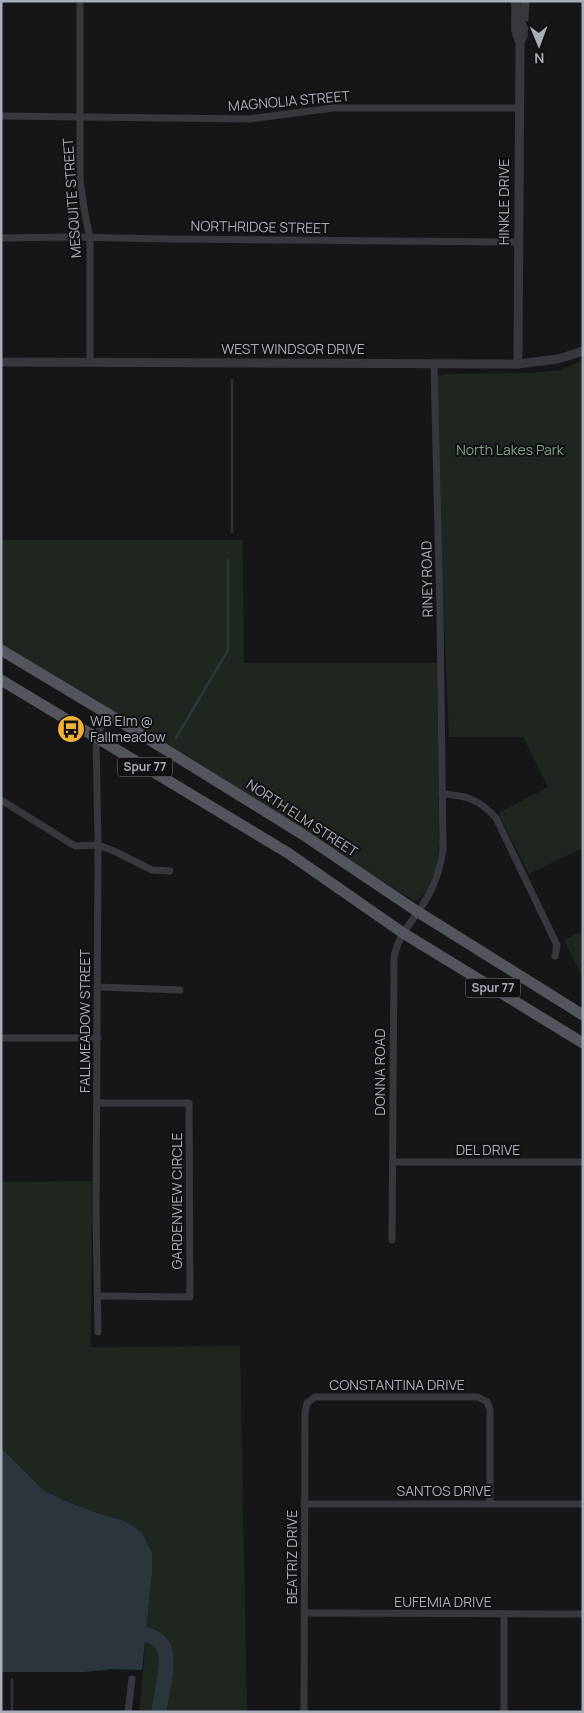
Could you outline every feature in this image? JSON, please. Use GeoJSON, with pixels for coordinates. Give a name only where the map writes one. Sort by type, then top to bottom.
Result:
{"type":"FeatureCollection","features":[{"type":"Feature","properties":{"kind":"main road","name":"NORTH ELM STREET"},"geometry":{"type":"LineString","coordinates":[[1,650],[302,834],[418,912],[583,1015]]}},
{"type":"Feature","properties":{"kind":"main road","name":"Spur 77"},"geometry":{"type":"LineString","coordinates":[[1,680],[288,854],[403,933],[583,1043]]}},
{"type":"Feature","properties":{"kind":"street","name":"MESQUITE STREET"},"geometry":{"type":"LineString","coordinates":[[80,1],[80,180],[90,238],[90,363]]}},
{"type":"Feature","properties":{"kind":"street","name":"HINKLE DRIVE"},"geometry":{"type":"LineString","coordinates":[[515,1],[516,36],[520,41]]}},
{"type":"Feature","properties":{"kind":"street","name":"HINKLE DRIVE"},"geometry":{"type":"LineString","coordinates":[[518,364],[518,108],[520,41],[523,36],[525,1]]}},
{"type":"Feature","properties":{"kind":"street","name":"MAGNOLIA STREET"},"geometry":{"type":"LineString","coordinates":[[1,116],[250,119],[333,108],[518,108]]}},
{"type":"Feature","properties":{"kind":"street","name":"NORTHRIDGE STREET"},"geometry":{"type":"LineString","coordinates":[[1,238],[518,242]]}},
{"type":"Feature","properties":{"kind":"street","name":"WEST WINDSOR DRIVE"},"geometry":{"type":"LineString","coordinates":[[1,362],[518,364],[547,362],[583,351]]}},
{"type":"Feature","properties":{"kind":"street","name":"RINEY ROAD"},"geometry":{"type":"LineString","coordinates":[[418,912],[433,886],[441,861],[443,845],[438,496],[434,364]]}},
{"type":"Feature","properties":{"kind":"street","name":"FALLMEADOW STREET"},"geometry":{"type":"LineString","coordinates":[[98,1332],[98,845],[96,737],[108,714]]}},
{"type":"Feature","properties":{"kind":"street"},"geometry":{"type":"LineString","coordinates":[[442,794],[462,795],[489,809],[496,818],[557,944],[555,956]]}},
{"type":"Feature","properties":{"kind":"street"},"geometry":{"type":"LineString","coordinates":[[1,800],[74,846],[98,845],[152,870],[170,871]]}},
{"type":"Feature","properties":{"kind":"street","name":"DONNA ROAD"},"geometry":{"type":"LineString","coordinates":[[392,1240],[393,969],[395,948],[418,912]]}},
{"type":"Feature","properties":{"kind":"street"},"geometry":{"type":"LineString","coordinates":[[98,987],[180,990]]}},
{"type":"Feature","properties":{"kind":"street"},"geometry":{"type":"LineString","coordinates":[[1,1038],[98,1038]]}},
{"type":"Feature","properties":{"kind":"street","name":"GARDENVIEW CIRCLE"},"geometry":{"type":"LineString","coordinates":[[98,1103],[189,1103],[190,1297],[98,1296]]}},
{"type":"Feature","properties":{"kind":"street","name":"DEL DRIVE"},"geometry":{"type":"LineString","coordinates":[[393,1162],[583,1162]]}},
{"type":"Feature","properties":{"kind":"street","name":"CONSTANTINA DRIVE"},"geometry":{"type":"LineString","coordinates":[[307,1403],[316,1397],[478,1397],[487,1402],[490,1410],[490,1504]]}},
{"type":"Feature","properties":{"kind":"street","name":"BEATRIZ DRIVE"},"geometry":{"type":"LineString","coordinates":[[304,1712],[304,1504],[305,1413],[307,1403]]}},
{"type":"Feature","properties":{"kind":"street","name":"SANTOS DRIVE"},"geometry":{"type":"LineString","coordinates":[[304,1504],[583,1504]]}},
{"type":"Feature","properties":{"kind":"street","name":"EUFEMIA DRIVE"},"geometry":{"type":"LineString","coordinates":[[304,1613],[583,1614]]}},
{"type":"Feature","properties":{"kind":"street"},"geometry":{"type":"LineString","coordinates":[[504,1614],[504,1712]]}},
{"type":"Feature","properties":{"kind":"street"},"geometry":{"type":"LineString","coordinates":[[128,1712],[132,1679]]}},
{"type":"Feature","properties":{"kind":"green space","name":"North Lakes Park"},"geometry":{"type":"Polygon","coordinates":[[[583,360],[583,848],[529,874],[498,813],[548,787],[523,737],[449,737],[434,377],[446,374],[532,373],[560,370],[583,360]]]}},
{"type":"Feature","properties":{"kind":"green space"},"geometry":{"type":"Polygon","coordinates":[[[1,540],[243,540],[244,663],[437,663],[439,843],[434,876],[427,891],[414,901],[252,797],[1,644],[1,540]]]}},
{"type":"Feature","properties":{"kind":"green space"},"geometry":{"type":"Polygon","coordinates":[[[583,931],[583,978],[564,940],[583,931]]]}},
{"type":"Feature","properties":{"kind":"green space"},"geometry":{"type":"Polygon","coordinates":[[[92,1181],[91,1347],[240,1346],[247,1712],[139,1712],[152,1575],[152,1553],[142,1533],[125,1521],[65,1501],[43,1490],[1,1448],[1,1182],[92,1181]]]}},
{"type":"Feature","properties":{"kind":"shaded area"},"geometry":{"type":"Polygon","coordinates":[[[1,1448],[43,1490],[65,1501],[125,1521],[142,1533],[152,1553],[152,1575],[142,1670],[1,1672],[1,1448]]]}},
{"type":"Feature","properties":{"kind":"waterway"},"geometry":{"type":"LineString","coordinates":[[232,380],[232,532]]}},
{"type":"Feature","properties":{"kind":"waterway"},"geometry":{"type":"LineString","coordinates":[[176,738],[228,650],[228,560]]}},
{"type":"Feature","properties":{"kind":"waterway"},"geometry":{"type":"LineString","coordinates":[[126,1631],[153,1637],[165,1651],[166,1671],[159,1712]]}},
{"type":"Feature","properties":{"kind":"waterway"},"geometry":{"type":"LineString","coordinates":[[12,1679],[12,1712]]}},
{"type":"Feature","properties":{"kind":"place","name":"WB Elm @ Fallmeadow"},"geometry":{"type":"Point","coordinates":[71,729]}}]}
